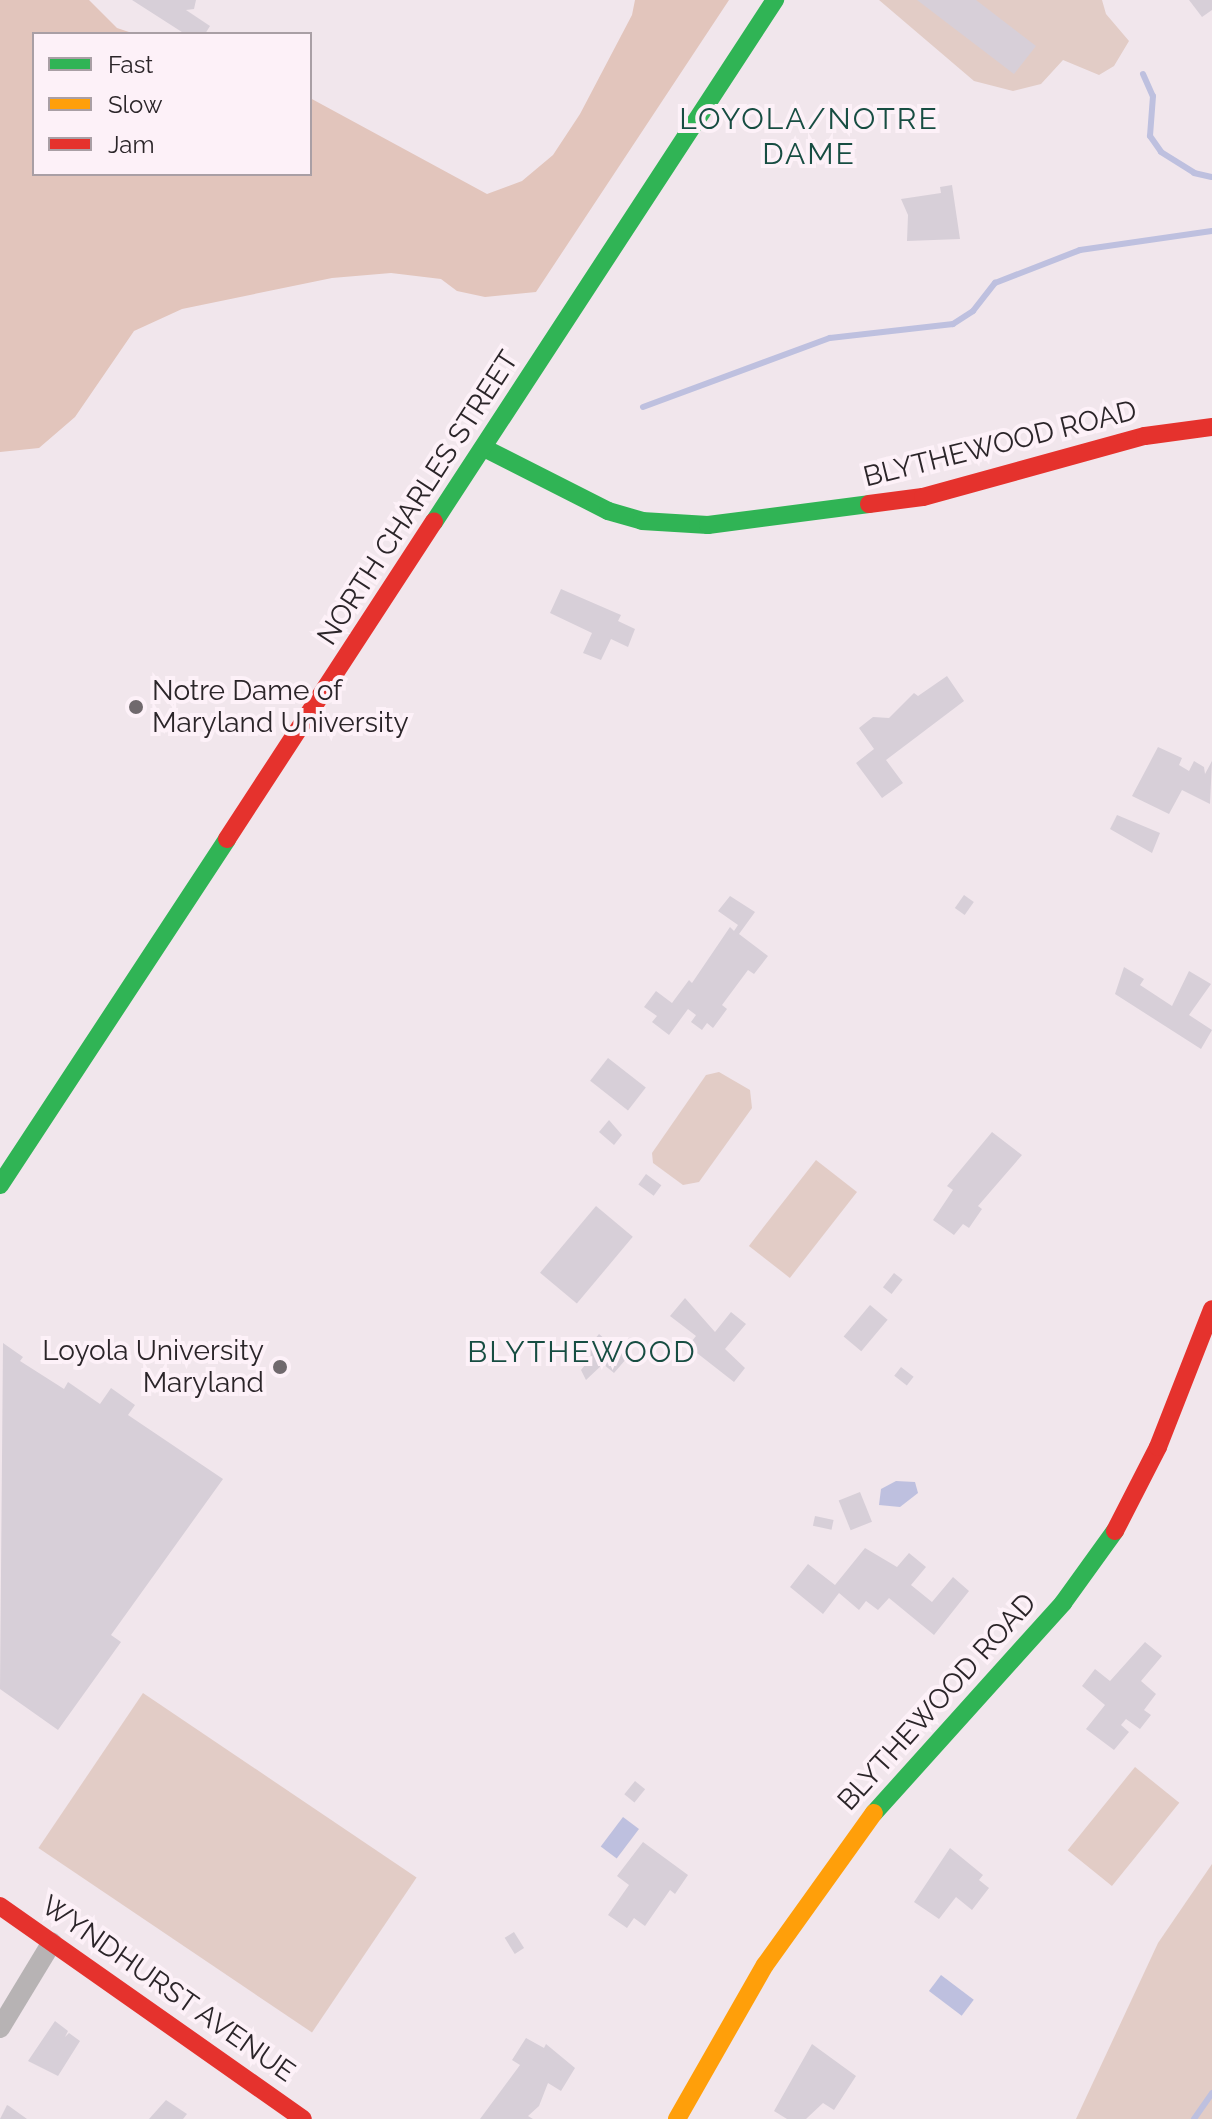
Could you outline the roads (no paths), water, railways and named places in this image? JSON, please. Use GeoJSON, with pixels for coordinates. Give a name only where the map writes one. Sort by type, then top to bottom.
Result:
{"type":"FeatureCollection","features":[{"type":"Feature","properties":{"kind":"street","name":"NORTH CHARLES STREET"},"geometry":{"type":"LineString","coordinates":[[0,1185],[775,0]]}},
{"type":"Feature","properties":{"kind":"street","name":"BLYTHEWOOD ROAD"},"geometry":{"type":"LineString","coordinates":[[484,448],[608,511],[662,524],[708,525],[923,497],[1145,436],[1212,427]]}},
{"type":"Feature","properties":{"kind":"street","name":"BLYTHEWOOD ROAD"},"geometry":{"type":"LineString","coordinates":[[677,2119],[758,1976],[844,1850],[914,1764],[1063,1603],[1110,1540],[1158,1447],[1212,1309]]}},
{"type":"Feature","properties":{"kind":"street","name":"WYNDHURST AVENUE"},"geometry":{"type":"LineString","coordinates":[[0,1906],[303,2119]]}},
{"type":"Feature","properties":{"kind":"street"},"geometry":{"type":"LineString","coordinates":[[0,2028],[52,1942]]}},
{"type":"Feature","properties":{"kind":"water"},"geometry":{"type":"Polygon","coordinates":[[[896,1481],[915,1482],[918,1493],[900,1507],[879,1505],[881,1489],[896,1481]]]}},
{"type":"Feature","properties":{"kind":"water"},"geometry":{"type":"Polygon","coordinates":[[[623,1817],[639,1829],[617,1859],[601,1847],[623,1817]]]}},
{"type":"Feature","properties":{"kind":"water"},"geometry":{"type":"Polygon","coordinates":[[[941,1975],[974,2000],[962,2016],[929,1991],[941,1975]]]}},
{"type":"Feature","properties":{"kind":"waterway"},"geometry":{"type":"LineString","coordinates":[[1143,74],[1153,96],[1150,136],[1161,152],[1194,173],[1212,177]]}},
{"type":"Feature","properties":{"kind":"waterway"},"geometry":{"type":"LineString","coordinates":[[643,407],[830,338],[953,324],[973,311],[995,283],[1080,250],[1212,231]]}},
{"type":"Feature","properties":{"kind":"waterway"},"geometry":{"type":"LineString","coordinates":[[1194,2119],[1212,2093]]}},
{"type":"Feature","properties":{"kind":"place","name":"Notre Dame of Maryland University"},"geometry":{"type":"Point","coordinates":[136,707]}},
{"type":"Feature","properties":{"kind":"place","name":"Loyola University Maryland"},"geometry":{"type":"Point","coordinates":[280,1367]}},
{"type":"Feature","properties":{"kind":"district","name":"LOYOLA/NOTRE DAME"},"geometry":{"type":"Point","coordinates":[809,136]}},
{"type":"Feature","properties":{"kind":"district","name":"BLYTHEWOOD"},"geometry":{"type":"Point","coordinates":[582,1352]}}]}
